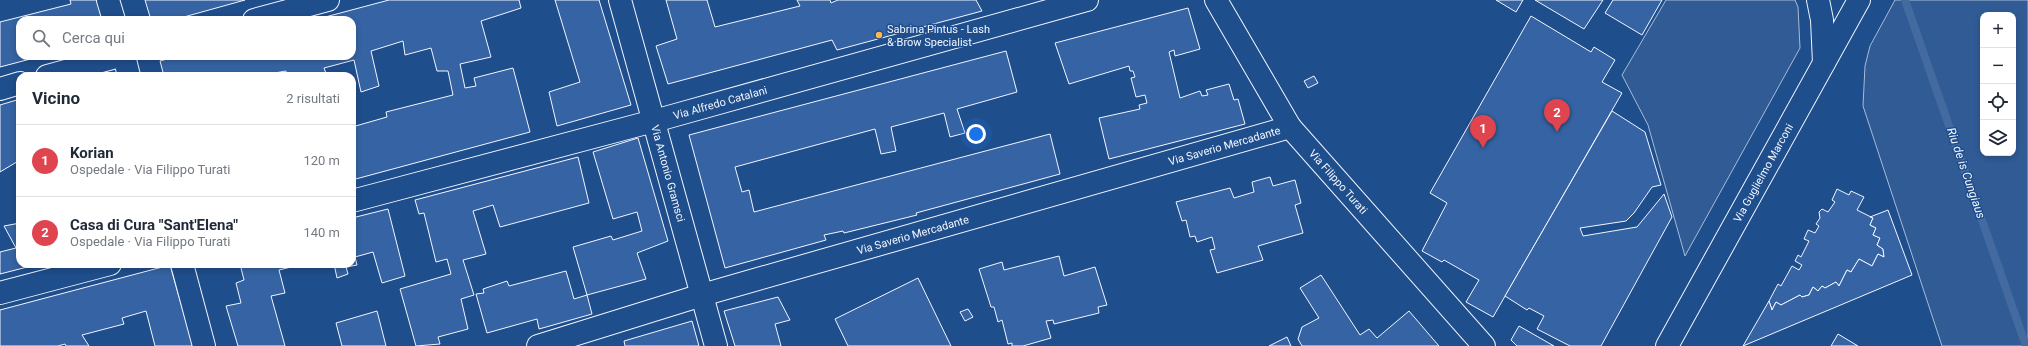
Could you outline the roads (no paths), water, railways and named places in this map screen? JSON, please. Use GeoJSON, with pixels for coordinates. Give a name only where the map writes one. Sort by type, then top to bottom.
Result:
{"type":"FeatureCollection","features":[{"type":"Feature","properties":{"kind":"street"},"geometry":{"type":"LineString","coordinates":[[108,0],[113,16]]}},
{"type":"Feature","properties":{"kind":"street"},"geometry":{"type":"LineString","coordinates":[[269,16],[328,0]]}},
{"type":"Feature","properties":{"kind":"street","name":"Via Antonio Gramsci"},"geometry":{"type":"LineString","coordinates":[[620,0],[716,346]]}},
{"type":"Feature","properties":{"kind":"street","name":"Via Alfredo Catalani"},"geometry":{"type":"LineString","coordinates":[[356,199],[653,121],[1087,0]]}},
{"type":"Feature","properties":{"kind":"street","name":"Via Filippo Turati"},"geometry":{"type":"LineString","coordinates":[[1216,0],[1290,128],[1484,346]]}},
{"type":"Feature","properties":{"kind":"street"},"geometry":{"type":"LineString","coordinates":[[1818,0],[1822,20],[1824,63]]}},
{"type":"Feature","properties":{"kind":"street","name":"Via Guglielmo Marconi"},"geometry":{"type":"LineString","coordinates":[[1667,346],[1859,0]]}},
{"type":"Feature","properties":{"kind":"street"},"geometry":{"type":"LineString","coordinates":[[62,72],[105,60]]}},
{"type":"Feature","properties":{"kind":"street"},"geometry":{"type":"LineString","coordinates":[[125,60],[128,72]]}},
{"type":"Feature","properties":{"kind":"street"},"geometry":{"type":"LineString","coordinates":[[0,89],[16,84]]}},
{"type":"Feature","properties":{"kind":"street","name":"Via Saverio Mercadante"},"geometry":{"type":"LineString","coordinates":[[538,346],[702,295],[1290,128]]}},
{"type":"Feature","properties":{"kind":"street"},"geometry":{"type":"LineString","coordinates":[[0,293],[95,268]]}},
{"type":"Feature","properties":{"kind":"street"},"geometry":{"type":"LineString","coordinates":[[183,268],[204,346]]}},
{"type":"Feature","properties":{"kind":"waterway","name":"Riu de is Cungiaus"},"geometry":{"type":"LineString","coordinates":[[1905,0],[2026,346]]}},
{"type":"Feature","properties":{"kind":"place","name":"Sabrina Pintus - Lash & Brow Specialist"},"geometry":{"type":"Point","coordinates":[879,35]}},
{"type":"Feature","properties":{"kind":"place","name":"Casa di Cura \"Sant'Elena\""},"geometry":{"type":"Point","coordinates":[1557,132]}},
{"type":"Feature","properties":{"kind":"place","name":"Korian"},"geometry":{"type":"Point","coordinates":[1483,148]}}]}
